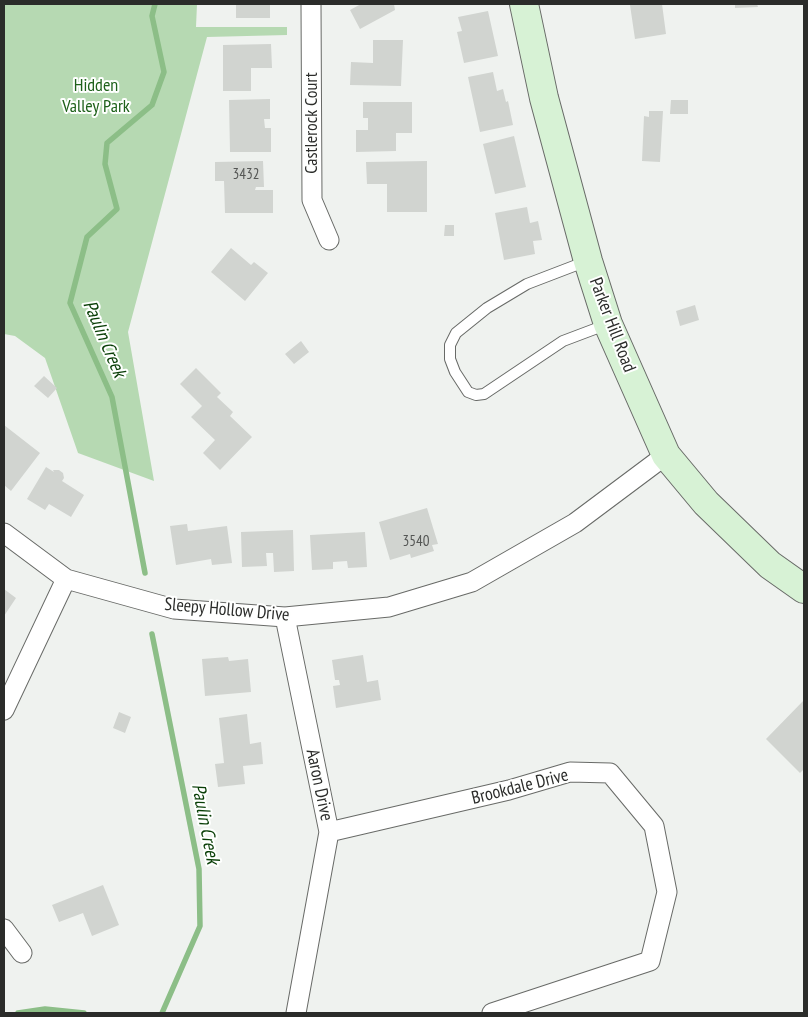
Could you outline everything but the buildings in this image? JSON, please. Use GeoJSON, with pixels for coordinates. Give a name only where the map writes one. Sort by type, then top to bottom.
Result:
{"type":"FeatureCollection","features":[{"type":"Feature","properties":{"kind":"street","name":"Castlerock Court"},"geometry":{"type":"LineString","coordinates":[[311,4],[312,200],[329,240]]}},
{"type":"Feature","properties":{"kind":"street","name":"Parker Hill Road"},"geometry":{"type":"LineString","coordinates":[[524,4],[544,98],[588,261],[608,324],[666,455],[706,503],[770,565],[804,588]]}},
{"type":"Feature","properties":{"kind":"street","name":"Sleepy Hollow Drive"},"geometry":{"type":"LineString","coordinates":[[4,533],[66,579],[174,609],[285,617],[389,607],[472,582],[575,522],[666,455]]}},
{"type":"Feature","properties":{"kind":"street"},"geometry":{"type":"LineString","coordinates":[[4,710],[66,579]]}},
{"type":"Feature","properties":{"kind":"street","name":"Aaron Drive"},"geometry":{"type":"LineString","coordinates":[[285,617],[329,832],[296,1013]]}},
{"type":"Feature","properties":{"kind":"street","name":"Brookdale Drive"},"geometry":{"type":"LineString","coordinates":[[329,832],[509,790],[570,772],[610,773],[654,826],[667,892],[650,961],[492,1013]]}},
{"type":"Feature","properties":{"kind":"street"},"geometry":{"type":"LineString","coordinates":[[4,929],[22,954]]}},
{"type":"Feature","properties":{"kind":"lane"},"geometry":{"type":"LineString","coordinates":[[588,261],[527,284],[487,308],[456,333],[450,345],[450,359],[455,372],[468,392],[476,395],[484,394],[563,341],[608,324]]}},
{"type":"Feature","properties":{"kind":"green space","name":"Hidden Valley Park"},"geometry":{"type":"Polygon","coordinates":[[[4,4],[197,4],[196,27],[287,27],[287,35],[207,37],[128,332],[154,481],[78,453],[45,358],[15,336],[4,334],[4,4]]]}},
{"type":"Feature","properties":{"kind":"waterway","name":"Paulin Creek"},"geometry":{"type":"LineString","coordinates":[[145,573],[112,397],[70,303],[87,237],[117,209],[105,164],[107,143],[152,105],[164,72],[152,16],[155,4]]}},
{"type":"Feature","properties":{"kind":"waterway","name":"Paulin Creek"},"geometry":{"type":"LineString","coordinates":[[152,634],[199,869],[200,926],[162,1013]]}},
{"type":"Feature","properties":{"kind":"waterway","name":"Paulin Creek"},"geometry":{"type":"LineString","coordinates":[[18,1013],[45,1009],[84,1013]]}}]}
